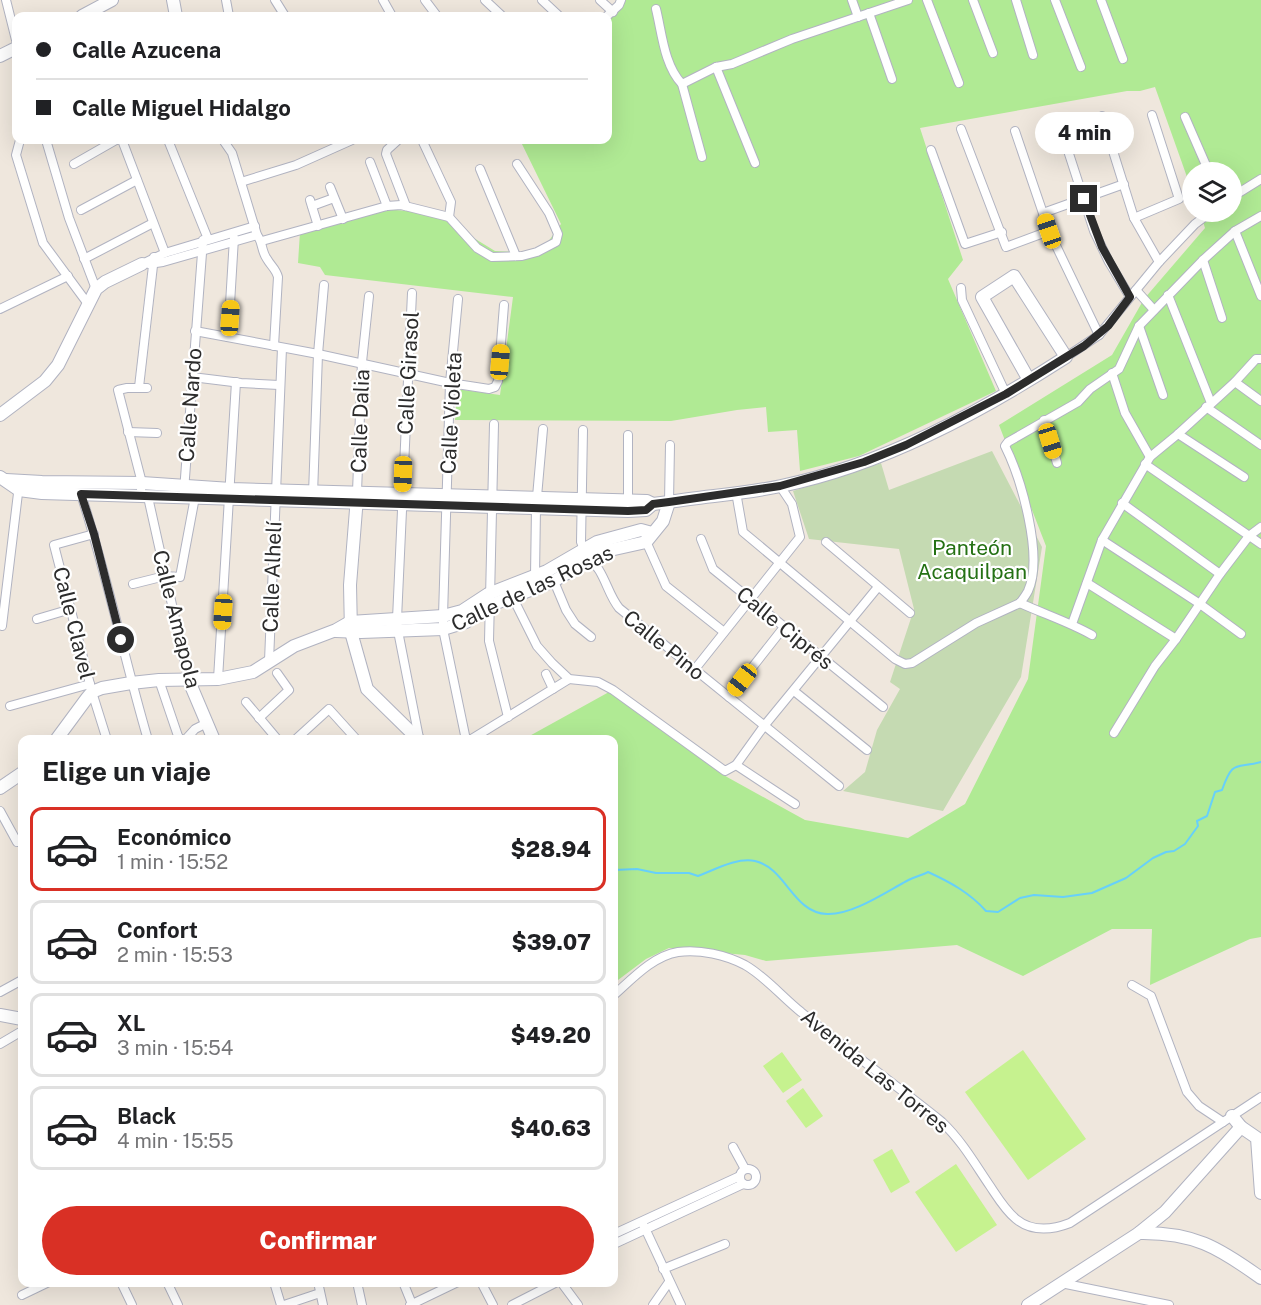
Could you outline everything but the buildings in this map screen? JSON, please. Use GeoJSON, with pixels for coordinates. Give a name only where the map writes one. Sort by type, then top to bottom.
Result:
{"type":"FeatureCollection","features":[{"type":"Feature","properties":{"kind":"main road"},"geometry":{"type":"LineString","coordinates":[[90,12],[112,0]]}},
{"type":"Feature","properties":{"kind":"main road"},"geometry":{"type":"LineString","coordinates":[[0,416],[45,381],[58,365],[96,290],[105,282],[150,262]]}},
{"type":"Feature","properties":{"kind":"main road"},"geometry":{"type":"LineString","coordinates":[[19,485],[102,489],[144,497],[230,494],[628,506],[647,501],[653,504],[780,486],[864,462],[945,426],[1006,394],[1029,380],[1066,357],[1014,276],[982,297],[1029,380]]}},
{"type":"Feature","properties":{"kind":"main road"},"geometry":{"type":"LineString","coordinates":[[3,478],[19,485],[81,494],[142,483],[187,494]]}},
{"type":"Feature","properties":{"kind":"main road","name":"Calle Dalia"},"geometry":{"type":"LineString","coordinates":[[356,497],[350,585],[351,627],[367,689],[415,735]]}},
{"type":"Feature","properties":{"kind":"main road"},"geometry":{"type":"LineString","coordinates":[[646,535],[663,521],[669,502]]}},
{"type":"Feature","properties":{"kind":"main road","name":"Calle de las Rosas"},"geometry":{"type":"LineString","coordinates":[[490,599],[512,597],[586,554],[597,542],[646,535]]}},
{"type":"Feature","properties":{"kind":"main road","name":"Calle de las Rosas"},"geometry":{"type":"LineString","coordinates":[[91,688],[159,680],[218,679],[253,672],[294,646],[336,630],[351,627],[443,622],[535,576],[551,576]]}},
{"type":"Feature","properties":{"kind":"main road","name":"Calle Amapola"},"geometry":{"type":"LineString","coordinates":[[189,681],[212,735]]}},
{"type":"Feature","properties":{"kind":"main road"},"geometry":{"type":"LineString","coordinates":[[62,735],[91,688]]}},
{"type":"Feature","properties":{"kind":"main road"},"geometry":{"type":"LineString","coordinates":[[0,788],[18,776]]}},
{"type":"Feature","properties":{"kind":"main road"},"geometry":{"type":"LineString","coordinates":[[0,1015],[18,1018]]}},
{"type":"Feature","properties":{"kind":"main road"},"geometry":{"type":"LineString","coordinates":[[1228,1119],[1257,1138],[1261,1193]]}},
{"type":"Feature","properties":{"kind":"main road"},"geometry":{"type":"LineString","coordinates":[[1028,1305],[1139,1233],[1165,1212],[1241,1127]]}},
{"type":"Feature","properties":{"kind":"main road"},"geometry":{"type":"LineString","coordinates":[[1139,1233],[1166,1233],[1190,1237],[1213,1246],[1261,1278]]}},
{"type":"Feature","properties":{"kind":"street"},"geometry":{"type":"LineString","coordinates":[[6,0],[12,24]]}},
{"type":"Feature","properties":{"kind":"street"},"geometry":{"type":"LineString","coordinates":[[485,0],[498,12]]}},
{"type":"Feature","properties":{"kind":"street"},"geometry":{"type":"LineString","coordinates":[[542,0],[555,12]]}},
{"type":"Feature","properties":{"kind":"street"},"geometry":{"type":"LineString","coordinates":[[612,12],[621,0]]}},
{"type":"Feature","properties":{"kind":"street"},"geometry":{"type":"LineString","coordinates":[[852,0],[858,17]]}},
{"type":"Feature","properties":{"kind":"street"},"geometry":{"type":"LineString","coordinates":[[927,0],[959,83]]}},
{"type":"Feature","properties":{"kind":"street"},"geometry":{"type":"LineString","coordinates":[[973,0],[993,54]]}},
{"type":"Feature","properties":{"kind":"street"},"geometry":{"type":"LineString","coordinates":[[1016,0],[1033,54]]}},
{"type":"Feature","properties":{"kind":"street"},"geometry":{"type":"LineString","coordinates":[[1055,0],[1081,68]]}},
{"type":"Feature","properties":{"kind":"street"},"geometry":{"type":"LineString","coordinates":[[1101,0],[1123,59]]}},
{"type":"Feature","properties":{"kind":"street"},"geometry":{"type":"LineString","coordinates":[[682,84],[716,67],[732,64],[792,39],[904,1]]}},
{"type":"Feature","properties":{"kind":"street"},"geometry":{"type":"LineString","coordinates":[[656,9],[666,53],[674,76],[682,84],[702,157]]}},
{"type":"Feature","properties":{"kind":"street"},"geometry":{"type":"LineString","coordinates":[[869,13],[892,79]]}},
{"type":"Feature","properties":{"kind":"street"},"geometry":{"type":"LineString","coordinates":[[716,67],[755,164]]}},
{"type":"Feature","properties":{"kind":"street"},"geometry":{"type":"LineString","coordinates":[[1134,218],[1179,198],[1152,115]]}},
{"type":"Feature","properties":{"kind":"street"},"geometry":{"type":"LineString","coordinates":[[1102,116],[1134,218],[1159,262]]}},
{"type":"Feature","properties":{"kind":"street"},"geometry":{"type":"LineString","coordinates":[[1185,117],[1205,162]]}},
{"type":"Feature","properties":{"kind":"street"},"geometry":{"type":"LineString","coordinates":[[1060,126],[1104,252],[1133,293],[1154,310]]}},
{"type":"Feature","properties":{"kind":"street"},"geometry":{"type":"LineString","coordinates":[[961,129],[1006,247],[1049,231]]}},
{"type":"Feature","properties":{"kind":"street"},"geometry":{"type":"LineString","coordinates":[[1015,131],[1049,231],[1099,335]]}},
{"type":"Feature","properties":{"kind":"street"},"geometry":{"type":"LineString","coordinates":[[19,144],[16,155],[43,243],[88,304]]}},
{"type":"Feature","properties":{"kind":"street"},"geometry":{"type":"LineString","coordinates":[[47,144],[69,218],[96,290]]}},
{"type":"Feature","properties":{"kind":"street"},"geometry":{"type":"LineString","coordinates":[[74,164],[109,144]]}},
{"type":"Feature","properties":{"kind":"street"},"geometry":{"type":"LineString","coordinates":[[123,144],[165,253]]}},
{"type":"Feature","properties":{"kind":"street"},"geometry":{"type":"LineString","coordinates":[[170,144],[206,240]]}},
{"type":"Feature","properties":{"kind":"street"},"geometry":{"type":"LineString","coordinates":[[226,144],[232,153],[258,234]]}},
{"type":"Feature","properties":{"kind":"street"},"geometry":{"type":"LineString","coordinates":[[242,182],[296,165],[343,144]]}},
{"type":"Feature","properties":{"kind":"street"},"geometry":{"type":"LineString","coordinates":[[394,144],[386,154],[406,206]]}},
{"type":"Feature","properties":{"kind":"street"},"geometry":{"type":"LineString","coordinates":[[424,144],[450,202],[449,217]]}},
{"type":"Feature","properties":{"kind":"street"},"geometry":{"type":"LineString","coordinates":[[931,150],[965,244],[1002,232]]}},
{"type":"Feature","properties":{"kind":"street"},"geometry":{"type":"LineString","coordinates":[[370,162],[387,206]]}},
{"type":"Feature","properties":{"kind":"street"},"geometry":{"type":"LineString","coordinates":[[150,262],[165,253],[206,240],[318,226],[387,206],[406,206],[449,217],[465,237],[492,257],[537,252],[555,242],[558,234],[549,213],[517,164]]}},
{"type":"Feature","properties":{"kind":"street"},"geometry":{"type":"LineString","coordinates":[[480,169],[516,256]]}},
{"type":"Feature","properties":{"kind":"street"},"geometry":{"type":"LineString","coordinates":[[1242,191],[1261,179]]}},
{"type":"Feature","properties":{"kind":"street"},"geometry":{"type":"LineString","coordinates":[[81,210],[136,180]]}},
{"type":"Feature","properties":{"kind":"street"},"geometry":{"type":"LineString","coordinates":[[1042,213],[1124,184]]}},
{"type":"Feature","properties":{"kind":"street"},"geometry":{"type":"LineString","coordinates":[[330,187],[343,219]]}},
{"type":"Feature","properties":{"kind":"street"},"geometry":{"type":"LineString","coordinates":[[318,226],[311,203],[334,198]]}},
{"type":"Feature","properties":{"kind":"street"},"geometry":{"type":"LineString","coordinates":[[736,492],[743,532],[895,659],[905,664],[912,663],[976,622],[1020,603],[1029,591],[1033,556],[1026,504],[1005,446],[1008,442],[1078,402],[1090,389],[1119,369],[1139,326],[1203,260],[1235,231],[1261,216]]}},
{"type":"Feature","properties":{"kind":"street"},"geometry":{"type":"LineString","coordinates":[[1066,357],[1099,335],[1159,262],[1198,222]]}},
{"type":"Feature","properties":{"kind":"street"},"geometry":{"type":"LineString","coordinates":[[84,259],[153,223]]}},
{"type":"Feature","properties":{"kind":"street"},"geometry":{"type":"LineString","coordinates":[[1235,231],[1260,296]]}},
{"type":"Feature","properties":{"kind":"street","name":"Calle Alhelí"},"geometry":{"type":"LineString","coordinates":[[258,234],[267,260],[278,277],[279,385],[269,661]]}},
{"type":"Feature","properties":{"kind":"street"},"geometry":{"type":"LineString","coordinates":[[150,262],[202,250],[234,236]]}},
{"type":"Feature","properties":{"kind":"street"},"geometry":{"type":"LineString","coordinates":[[228,338],[234,236]]}},
{"type":"Feature","properties":{"kind":"street","name":"Calle Nardo"},"geometry":{"type":"LineString","coordinates":[[165,576],[180,577],[187,494],[195,331],[202,250],[206,240]]}},
{"type":"Feature","properties":{"kind":"street"},"geometry":{"type":"LineString","coordinates":[[1203,260],[1222,318]]}},
{"type":"Feature","properties":{"kind":"street"},"geometry":{"type":"LineString","coordinates":[[144,497],[118,390],[143,388],[150,262]]}},
{"type":"Feature","properties":{"kind":"street"},"geometry":{"type":"LineString","coordinates":[[0,309],[68,276]]}},
{"type":"Feature","properties":{"kind":"street"},"geometry":{"type":"LineString","coordinates":[[313,496],[318,354],[324,285]]}},
{"type":"Feature","properties":{"kind":"street"},"geometry":{"type":"LineString","coordinates":[[961,288],[962,300],[1006,394]]}},
{"type":"Feature","properties":{"kind":"street","name":"Calle Girasol"},"geometry":{"type":"LineString","coordinates":[[412,293],[398,625],[418,735]]}},
{"type":"Feature","properties":{"kind":"street","name":"Calle Dalia"},"geometry":{"type":"LineString","coordinates":[[356,497],[362,362],[369,296]]}},
{"type":"Feature","properties":{"kind":"street"},"geometry":{"type":"LineString","coordinates":[[1168,296],[1208,405],[1261,445]]}},
{"type":"Feature","properties":{"kind":"street","name":"Calle Violeta"},"geometry":{"type":"LineString","coordinates":[[458,299],[450,383],[443,622],[467,735]]}},
{"type":"Feature","properties":{"kind":"street"},"geometry":{"type":"LineString","coordinates":[[195,331],[362,362],[407,374],[489,389],[495,387],[498,381],[504,305]]}},
{"type":"Feature","properties":{"kind":"street"},"geometry":{"type":"LineString","coordinates":[[1139,326],[1163,394]]}},
{"type":"Feature","properties":{"kind":"street"},"geometry":{"type":"LineString","coordinates":[[1072,624],[1102,540],[1148,460],[1235,382],[1256,359],[1261,358]]}},
{"type":"Feature","properties":{"kind":"street"},"geometry":{"type":"LineString","coordinates":[[1112,373],[1125,413],[1148,460],[1261,544]]}},
{"type":"Feature","properties":{"kind":"street"},"geometry":{"type":"LineString","coordinates":[[192,377],[279,385]]}},
{"type":"Feature","properties":{"kind":"street"},"geometry":{"type":"LineString","coordinates":[[218,679],[236,382]]}},
{"type":"Feature","properties":{"kind":"street"},"geometry":{"type":"LineString","coordinates":[[1235,382],[1261,401]]}},
{"type":"Feature","properties":{"kind":"street"},"geometry":{"type":"LineString","coordinates":[[1044,420],[1057,463]]}},
{"type":"Feature","properties":{"kind":"street"},"geometry":{"type":"LineString","coordinates":[[494,424],[489,641],[508,717]]}},
{"type":"Feature","properties":{"kind":"street"},"geometry":{"type":"LineString","coordinates":[[535,576],[537,503],[543,429]]}},
{"type":"Feature","properties":{"kind":"street"},"geometry":{"type":"LineString","coordinates":[[583,430],[581,542],[586,554]]}},
{"type":"Feature","properties":{"kind":"street"},"geometry":{"type":"LineString","coordinates":[[128,432],[157,433]]}},
{"type":"Feature","properties":{"kind":"street"},"geometry":{"type":"LineString","coordinates":[[1178,434],[1244,477]]}},
{"type":"Feature","properties":{"kind":"street"},"geometry":{"type":"LineString","coordinates":[[628,435],[628,506]]}},
{"type":"Feature","properties":{"kind":"street"},"geometry":{"type":"LineString","coordinates":[[669,502],[670,445]]}},
{"type":"Feature","properties":{"kind":"street"},"geometry":{"type":"LineString","coordinates":[[2,626],[19,485]]}},
{"type":"Feature","properties":{"kind":"street"},"geometry":{"type":"LineString","coordinates":[[695,669],[800,537],[792,504],[780,486]]}},
{"type":"Feature","properties":{"kind":"street"},"geometry":{"type":"LineString","coordinates":[[81,494],[94,534],[131,683],[147,735]]}},
{"type":"Feature","properties":{"kind":"street","name":"Calle Amapola"},"geometry":{"type":"LineString","coordinates":[[144,497],[189,681]]}},
{"type":"Feature","properties":{"kind":"street"},"geometry":{"type":"LineString","coordinates":[[1122,503],[1220,574]]}},
{"type":"Feature","properties":{"kind":"street"},"geometry":{"type":"LineString","coordinates":[[1113,733],[1155,666],[1220,574],[1249,536],[1261,527]]}},
{"type":"Feature","properties":{"kind":"street","name":"Calle Clavel"},"geometry":{"type":"LineString","coordinates":[[94,534],[54,545],[105,735]]}},
{"type":"Feature","properties":{"kind":"street"},"geometry":{"type":"LineString","coordinates":[[646,535],[666,586],[724,632]]}},
{"type":"Feature","properties":{"kind":"street","name":"Calle Ciprés"},"geometry":{"type":"LineString","coordinates":[[701,539],[713,569],[883,707]]}},
{"type":"Feature","properties":{"kind":"street"},"geometry":{"type":"LineString","coordinates":[[1102,540],[1200,604],[1241,634]]}},
{"type":"Feature","properties":{"kind":"street"},"geometry":{"type":"LineString","coordinates":[[826,542],[909,613]]}},
{"type":"Feature","properties":{"kind":"street","name":"Calle Pino"},"geometry":{"type":"LineString","coordinates":[[586,554],[600,572],[613,601],[619,608],[839,786]]}},
{"type":"Feature","properties":{"kind":"street"},"geometry":{"type":"LineString","coordinates":[[133,584],[165,576]]}},
{"type":"Feature","properties":{"kind":"street"},"geometry":{"type":"LineString","coordinates":[[551,576],[575,624],[591,637]]}},
{"type":"Feature","properties":{"kind":"street"},"geometry":{"type":"LineString","coordinates":[[1087,583],[1176,639]]}},
{"type":"Feature","properties":{"kind":"street"},"geometry":{"type":"LineString","coordinates":[[477,735],[569,679],[598,682],[613,690],[724,771],[736,765],[764,726],[878,587]]}},
{"type":"Feature","properties":{"kind":"street"},"geometry":{"type":"LineString","coordinates":[[512,597],[537,646],[569,679]]}},
{"type":"Feature","properties":{"kind":"street"},"geometry":{"type":"LineString","coordinates":[[1020,603],[1072,624],[1092,635]]}},
{"type":"Feature","properties":{"kind":"street"},"geometry":{"type":"LineString","coordinates":[[37,620],[71,609]]}},
{"type":"Feature","properties":{"kind":"street"},"geometry":{"type":"LineString","coordinates":[[729,697],[784,627]]}},
{"type":"Feature","properties":{"kind":"street"},"geometry":{"type":"LineString","coordinates":[[260,718],[289,690],[277,673]]}},
{"type":"Feature","properties":{"kind":"street"},"geometry":{"type":"LineString","coordinates":[[546,674],[552,689]]}},
{"type":"Feature","properties":{"kind":"street"},"geometry":{"type":"LineString","coordinates":[[159,680],[178,735]]}},
{"type":"Feature","properties":{"kind":"street"},"geometry":{"type":"LineString","coordinates":[[10,706],[91,688]]}},
{"type":"Feature","properties":{"kind":"street"},"geometry":{"type":"LineString","coordinates":[[794,691],[867,750]]}},
{"type":"Feature","properties":{"kind":"street"},"geometry":{"type":"LineString","coordinates":[[246,702],[274,735]]}},
{"type":"Feature","properties":{"kind":"street"},"geometry":{"type":"LineString","coordinates":[[301,735],[328,709],[351,735]]}},
{"type":"Feature","properties":{"kind":"street"},"geometry":{"type":"LineString","coordinates":[[188,735],[207,723]]}},
{"type":"Feature","properties":{"kind":"street"},"geometry":{"type":"LineString","coordinates":[[736,765],[795,804]]}},
{"type":"Feature","properties":{"kind":"street"},"geometry":{"type":"LineString","coordinates":[[0,812],[17,842]]}},
{"type":"Feature","properties":{"kind":"street","name":"Avenida Las Torres"},"geometry":{"type":"LineString","coordinates":[[618,991],[663,957],[678,952],[695,951],[716,954],[746,966],[942,1122],[962,1144],[1004,1206],[1017,1220],[1043,1229],[1057,1228],[1070,1223],[1261,1096]]}},
{"type":"Feature","properties":{"kind":"street"},"geometry":{"type":"LineString","coordinates":[[0,992],[18,982]]}},
{"type":"Feature","properties":{"kind":"street"},"geometry":{"type":"LineString","coordinates":[[1132,985],[1151,996],[1187,1092],[1199,1106],[1228,1119]]}},
{"type":"Feature","properties":{"kind":"street"},"geometry":{"type":"LineString","coordinates":[[0,1044],[18,1033]]}},
{"type":"Feature","properties":{"kind":"street"},"geometry":{"type":"LineString","coordinates":[[618,1241],[644,1224],[742,1176],[733,1147]]}},
{"type":"Feature","properties":{"kind":"street"},"geometry":{"type":"LineString","coordinates":[[618,1232],[644,1224]]}},
{"type":"Feature","properties":{"kind":"street"},"geometry":{"type":"LineString","coordinates":[[644,1224],[681,1305]]}},
{"type":"Feature","properties":{"kind":"street"},"geometry":{"type":"LineString","coordinates":[[663,1269],[725,1244]]}},
{"type":"Feature","properties":{"kind":"street"},"geometry":{"type":"LineString","coordinates":[[653,1305],[669,1282]]}},
{"type":"Feature","properties":{"kind":"street"},"geometry":{"type":"LineString","coordinates":[[1061,1283],[1169,1305]]}},
{"type":"Feature","properties":{"kind":"street"},"geometry":{"type":"LineString","coordinates":[[22,1295],[39,1287]]}},
{"type":"Feature","properties":{"kind":"street"},"geometry":{"type":"LineString","coordinates":[[123,1287],[129,1304]]}},
{"type":"Feature","properties":{"kind":"street"},"geometry":{"type":"LineString","coordinates":[[169,1287],[178,1305]]}},
{"type":"Feature","properties":{"kind":"street"},"geometry":{"type":"LineString","coordinates":[[276,1287],[282,1305],[320,1293]]}},
{"type":"Feature","properties":{"kind":"street"},"geometry":{"type":"LineString","coordinates":[[319,1287],[323,1305]]}},
{"type":"Feature","properties":{"kind":"street"},"geometry":{"type":"LineString","coordinates":[[358,1287],[362,1305]]}},
{"type":"Feature","properties":{"kind":"street"},"geometry":{"type":"LineString","coordinates":[[405,1287],[411,1305],[448,1287]]}},
{"type":"Feature","properties":{"kind":"street"},"geometry":{"type":"LineString","coordinates":[[484,1287],[493,1305]]}},
{"type":"Feature","properties":{"kind":"street"},"geometry":{"type":"LineString","coordinates":[[512,1305],[549,1287]]}},
{"type":"Feature","properties":{"kind":"street"},"geometry":{"type":"LineString","coordinates":[[563,1287],[578,1305]]}},
{"type":"Feature","properties":{"kind":"street"},"geometry":{"type":"LineString","coordinates":[[1122,1305],[1124,1295]]}},
{"type":"Feature","properties":{"kind":"green space"},"geometry":{"type":"Polygon","coordinates":[[[625,0],[1261,0],[1261,937],[1250,939],[1150,985],[1152,929],[1112,929],[1023,976],[957,945],[766,961],[745,955],[669,948],[646,959],[618,980],[618,735],[531,735],[609,692],[727,777],[805,820],[908,838],[965,804],[1028,679],[1046,546],[999,425],[1112,355],[1144,299],[1205,228],[1203,222],[1242,222],[1242,162],[1182,163],[1155,87],[920,128],[963,260],[948,279],[996,391],[859,456],[800,471],[797,430],[768,432],[766,407],[671,421],[455,420],[457,389],[500,395],[513,297],[325,275],[320,267],[298,263],[300,232],[339,224],[383,209],[433,213],[495,251],[540,253],[561,224],[522,144],[612,144],[612,12],[608,12],[623,5],[625,0]]]}},
{"type":"Feature","properties":{"kind":"green space","name":"Panteón Acaquilpan"},"geometry":{"type":"Polygon","coordinates":[[[992,451],[1042,547],[1021,677],[943,811],[843,791],[865,772],[877,730],[900,689],[890,682],[914,609],[899,549],[809,539],[793,491],[881,463],[889,490],[992,451]]]}},
{"type":"Feature","properties":{"kind":"green space"},"geometry":{"type":"Polygon","coordinates":[[[1023,1050],[1086,1139],[1028,1180],[965,1092],[1023,1050]]]}},
{"type":"Feature","properties":{"kind":"green space"},"geometry":{"type":"Polygon","coordinates":[[[782,1052],[802,1080],[783,1093],[763,1066],[782,1052]]]}},
{"type":"Feature","properties":{"kind":"green space"},"geometry":{"type":"Polygon","coordinates":[[[803,1088],[823,1116],[806,1128],[786,1101],[803,1088]]]}},
{"type":"Feature","properties":{"kind":"green space"},"geometry":{"type":"Polygon","coordinates":[[[892,1149],[910,1182],[891,1193],[873,1160],[892,1149]]]}},
{"type":"Feature","properties":{"kind":"green space"},"geometry":{"type":"Polygon","coordinates":[[[956,1164],[997,1225],[956,1252],[915,1192],[956,1164]]]}},
{"type":"Feature","properties":{"kind":"waterway"},"geometry":{"type":"LineString","coordinates":[[618,870],[689,873],[698,876],[733,862],[755,861],[775,872],[797,899],[806,906],[815,912],[827,914],[856,908],[928,872],[959,888],[986,911],[998,912],[1020,898],[1034,895],[1063,897],[1092,893],[1126,878],[1153,858],[1174,851],[1185,844],[1198,826],[1197,821],[1207,816],[1215,792],[1222,790],[1232,769],[1261,762]]}},
{"type":"Feature","properties":{"kind":"route"},"geometry":{"type":"LineString","coordinates":[[121,640],[94,534],[81,494],[491,508],[646,510],[653,504],[780,486],[825,475],[906,445],[1006,394],[1084,346],[1108,326],[1130,297],[1109,262],[1084,199]]}}]}
